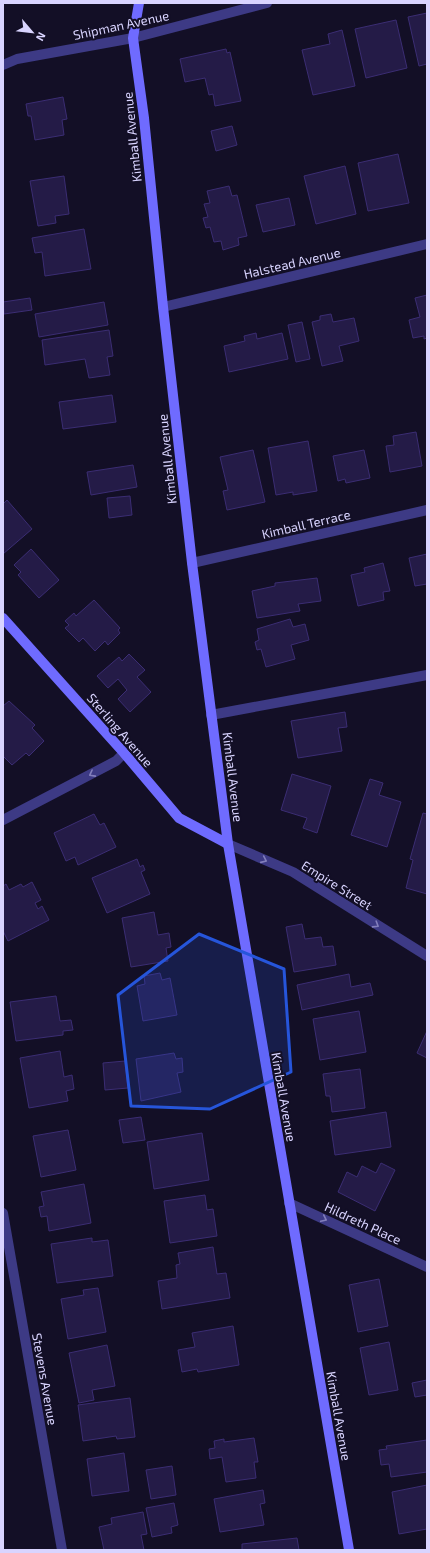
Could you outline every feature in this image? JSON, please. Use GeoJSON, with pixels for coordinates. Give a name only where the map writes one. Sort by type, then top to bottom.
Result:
{"type":"FeatureCollection","features":[{"type":"Feature","properties":{"kind":"street","name":"Kimball Avenue"},"geometry":{"type":"LineString","coordinates":[[139,3],[133,38],[144,118],[163,307],[192,563],[228,844],[349,1550]]}},
{"type":"Feature","properties":{"kind":"street","name":"Shipman Avenue"},"geometry":{"type":"LineString","coordinates":[[3,65],[17,58],[133,38],[267,3]]}},
{"type":"Feature","properties":{"kind":"street","name":"Halstead Avenue"},"geometry":{"type":"LineString","coordinates":[[163,307],[427,244]]}},
{"type":"Feature","properties":{"kind":"street","name":"Kimball Terrace"},"geometry":{"type":"LineString","coordinates":[[192,563],[427,510]]}},
{"type":"Feature","properties":{"kind":"street","name":"Sterling Avenue"},"geometry":{"type":"LineString","coordinates":[[3,618],[124,753],[179,818],[228,844]]}},
{"type":"Feature","properties":{"kind":"street"},"geometry":{"type":"LineString","coordinates":[[211,715],[427,675]]}},
{"type":"Feature","properties":{"kind":"street"},"geometry":{"type":"LineString","coordinates":[[3,820],[116,761],[124,753]]}},
{"type":"Feature","properties":{"kind":"street","name":"Empire Street"},"geometry":{"type":"LineString","coordinates":[[228,844],[293,872],[427,956]]}},
{"type":"Feature","properties":{"kind":"street","name":"Hildreth Place"},"geometry":{"type":"LineString","coordinates":[[289,1203],[427,1267]]}},
{"type":"Feature","properties":{"kind":"street","name":"Stevens Avenue"},"geometry":{"type":"LineString","coordinates":[[3,1213],[62,1550]]}},
{"type":"Feature","properties":{"kind":"highlighted area"},"geometry":{"type":"Polygon","coordinates":[[[199,934],[284,969],[291,1072],[210,1109],[131,1106],[118,995],[199,934]]]}},
{"type":"Feature","properties":{"kind":"building"},"geometry":{"type":"Polygon","coordinates":[[[427,13],[427,64],[419,66],[408,17],[427,13]]]}},
{"type":"Feature","properties":{"kind":"building"},"geometry":{"type":"Polygon","coordinates":[[[396,20],[407,68],[366,78],[355,29],[396,20]]]}},
{"type":"Feature","properties":{"kind":"building"},"geometry":{"type":"Polygon","coordinates":[[[342,30],[355,86],[313,95],[302,50],[330,44],[328,34],[342,30]]]}},
{"type":"Feature","properties":{"kind":"building"},"geometry":{"type":"Polygon","coordinates":[[[226,49],[227,53],[230,52],[241,101],[215,106],[213,94],[209,95],[205,78],[185,82],[180,59],[226,49]]]}},
{"type":"Feature","properties":{"kind":"building"},"geometry":{"type":"Polygon","coordinates":[[[63,97],[67,119],[62,120],[64,135],[35,140],[31,116],[28,116],[26,104],[63,97]]]}},
{"type":"Feature","properties":{"kind":"building"},"geometry":{"type":"Polygon","coordinates":[[[232,126],[237,145],[216,151],[211,131],[232,126]]]}},
{"type":"Feature","properties":{"kind":"building"},"geometry":{"type":"Polygon","coordinates":[[[398,154],[409,203],[368,211],[358,163],[398,154]]]}},
{"type":"Feature","properties":{"kind":"building"},"geometry":{"type":"Polygon","coordinates":[[[345,166],[356,214],[316,224],[304,176],[345,166]]]}},
{"type":"Feature","properties":{"kind":"building"},"geometry":{"type":"Polygon","coordinates":[[[64,176],[69,214],[55,216],[56,223],[38,226],[30,181],[64,176]]]}},
{"type":"Feature","properties":{"kind":"building"},"geometry":{"type":"Polygon","coordinates":[[[229,186],[232,196],[237,195],[247,236],[238,238],[239,245],[223,250],[221,241],[214,242],[210,227],[206,228],[203,218],[208,217],[204,204],[210,203],[207,191],[229,186]]]}},
{"type":"Feature","properties":{"kind":"building"},"geometry":{"type":"Polygon","coordinates":[[[289,198],[295,225],[263,232],[256,205],[289,198]]]}},
{"type":"Feature","properties":{"kind":"building"},"geometry":{"type":"Polygon","coordinates":[[[84,229],[91,269],[45,276],[42,252],[35,253],[32,238],[84,229]]]}},
{"type":"Feature","properties":{"kind":"building"},"geometry":{"type":"Polygon","coordinates":[[[427,295],[427,338],[424,339],[424,336],[413,338],[409,320],[420,317],[415,298],[427,295]]]}},
{"type":"Feature","properties":{"kind":"building"},"geometry":{"type":"Polygon","coordinates":[[[30,298],[32,310],[4,314],[3,302],[30,298]]]}},
{"type":"Feature","properties":{"kind":"building"},"geometry":{"type":"Polygon","coordinates":[[[104,302],[108,325],[39,337],[35,314],[104,302]]]}},
{"type":"Feature","properties":{"kind":"building"},"geometry":{"type":"Polygon","coordinates":[[[331,314],[333,322],[354,318],[359,341],[339,346],[343,361],[322,366],[312,322],[320,320],[320,316],[331,314]]]}},
{"type":"Feature","properties":{"kind":"building"},"geometry":{"type":"Polygon","coordinates":[[[302,322],[310,359],[296,362],[288,325],[302,322]]]}},
{"type":"Feature","properties":{"kind":"building"},"geometry":{"type":"Polygon","coordinates":[[[109,330],[113,356],[107,357],[110,375],[89,378],[85,359],[45,365],[42,340],[109,330]]]}},
{"type":"Feature","properties":{"kind":"building"},"geometry":{"type":"Polygon","coordinates":[[[256,333],[257,339],[282,333],[288,359],[229,372],[224,346],[245,341],[244,336],[256,333]]]}},
{"type":"Feature","properties":{"kind":"building"},"geometry":{"type":"Polygon","coordinates":[[[112,395],[116,422],[63,429],[59,402],[112,395]]]}},
{"type":"Feature","properties":{"kind":"building"},"geometry":{"type":"Polygon","coordinates":[[[416,432],[422,466],[390,472],[386,446],[394,445],[393,436],[416,432]]]}},
{"type":"Feature","properties":{"kind":"building"},"geometry":{"type":"Polygon","coordinates":[[[308,441],[317,491],[293,495],[293,492],[276,495],[268,448],[308,441]]]}},
{"type":"Feature","properties":{"kind":"building"},"geometry":{"type":"Polygon","coordinates":[[[253,450],[265,502],[227,510],[223,491],[228,490],[220,457],[253,450]]]}},
{"type":"Feature","properties":{"kind":"building"},"geometry":{"type":"Polygon","coordinates":[[[364,450],[370,478],[346,483],[345,479],[338,481],[333,456],[364,450]]]}},
{"type":"Feature","properties":{"kind":"building"},"geometry":{"type":"Polygon","coordinates":[[[133,465],[137,487],[91,495],[87,472],[133,465]]]}},
{"type":"Feature","properties":{"kind":"building"},"geometry":{"type":"Polygon","coordinates":[[[130,496],[132,515],[109,518],[107,498],[130,496]]]}},
{"type":"Feature","properties":{"kind":"building"},"geometry":{"type":"Polygon","coordinates":[[[7,500],[32,529],[3,554],[3,504],[7,500]]]}},
{"type":"Feature","properties":{"kind":"building"},"geometry":{"type":"Polygon","coordinates":[[[31,549],[59,580],[39,598],[18,575],[21,572],[14,565],[31,549]]]}},
{"type":"Feature","properties":{"kind":"building"},"geometry":{"type":"Polygon","coordinates":[[[427,554],[427,584],[415,586],[409,558],[427,554]]]}},
{"type":"Feature","properties":{"kind":"building"},"geometry":{"type":"Polygon","coordinates":[[[383,563],[390,591],[383,592],[384,600],[358,606],[351,575],[365,572],[364,568],[383,563]]]}},
{"type":"Feature","properties":{"kind":"building"},"geometry":{"type":"Polygon","coordinates":[[[317,578],[321,601],[298,604],[300,611],[257,618],[252,591],[275,586],[275,583],[317,578]]]}},
{"type":"Feature","properties":{"kind":"building"},"geometry":{"type":"Polygon","coordinates":[[[94,600],[120,628],[118,630],[120,633],[108,645],[105,641],[95,651],[83,638],[79,642],[65,628],[69,625],[65,621],[74,613],[76,616],[94,600]]]}},
{"type":"Feature","properties":{"kind":"building"},"geometry":{"type":"Polygon","coordinates":[[[290,619],[293,627],[305,624],[309,640],[291,645],[295,659],[266,667],[261,649],[257,650],[255,642],[259,640],[257,629],[290,619]]]}},
{"type":"Feature","properties":{"kind":"building"},"geometry":{"type":"Polygon","coordinates":[[[129,654],[145,670],[137,677],[151,692],[130,712],[118,699],[127,690],[118,679],[108,688],[97,676],[119,657],[122,661],[129,654]]]}},
{"type":"Feature","properties":{"kind":"building"},"geometry":{"type":"Polygon","coordinates":[[[9,701],[35,725],[32,728],[44,741],[29,756],[26,753],[12,765],[3,756],[3,706],[9,701]]]}},
{"type":"Feature","properties":{"kind":"building"},"geometry":{"type":"Polygon","coordinates":[[[345,712],[347,727],[338,728],[342,751],[298,758],[291,721],[345,712]]]}},
{"type":"Feature","properties":{"kind":"building"},"geometry":{"type":"Polygon","coordinates":[[[292,774],[331,786],[317,833],[303,828],[307,818],[281,810],[292,774]]]}},
{"type":"Feature","properties":{"kind":"building"},"geometry":{"type":"Polygon","coordinates":[[[370,779],[383,783],[379,795],[401,802],[387,847],[351,835],[370,779]]]}},
{"type":"Feature","properties":{"kind":"building"},"geometry":{"type":"Polygon","coordinates":[[[423,813],[427,814],[427,894],[406,888],[413,860],[410,859],[423,813]]]}},
{"type":"Feature","properties":{"kind":"building"},"geometry":{"type":"Polygon","coordinates":[[[94,814],[100,825],[104,823],[116,847],[78,865],[75,857],[66,861],[54,833],[94,814]]]}},
{"type":"Feature","properties":{"kind":"building"},"geometry":{"type":"Polygon","coordinates":[[[137,859],[140,867],[143,865],[145,870],[141,872],[150,894],[107,913],[92,878],[137,859]]]}},
{"type":"Feature","properties":{"kind":"building"},"geometry":{"type":"Polygon","coordinates":[[[32,882],[41,900],[35,903],[38,909],[42,906],[49,920],[8,941],[3,931],[3,886],[6,884],[9,890],[21,884],[23,887],[32,882]]]}},
{"type":"Feature","properties":{"kind":"building"},"geometry":{"type":"Polygon","coordinates":[[[154,912],[158,935],[169,933],[171,947],[166,948],[168,961],[131,967],[122,918],[154,912]]]}},
{"type":"Feature","properties":{"kind":"building"},"geometry":{"type":"Polygon","coordinates":[[[302,924],[305,939],[321,937],[323,947],[333,946],[336,965],[294,972],[286,927],[302,924]]]}},
{"type":"Feature","properties":{"kind":"building"},"geometry":{"type":"Polygon","coordinates":[[[160,973],[162,980],[170,978],[177,1015],[143,1021],[137,986],[145,984],[144,976],[160,973]]]}},
{"type":"Feature","properties":{"kind":"building"},"geometry":{"type":"Polygon","coordinates":[[[349,974],[351,987],[370,983],[373,995],[302,1010],[297,985],[349,974]]]}},
{"type":"Feature","properties":{"kind":"building"},"geometry":{"type":"Polygon","coordinates":[[[56,996],[60,1021],[71,1020],[73,1030],[63,1031],[63,1035],[16,1041],[10,1002],[56,996]]]}},
{"type":"Feature","properties":{"kind":"building"},"geometry":{"type":"Polygon","coordinates":[[[359,1011],[366,1052],[320,1060],[313,1019],[359,1011]]]}},
{"type":"Feature","properties":{"kind":"building"},"geometry":{"type":"Polygon","coordinates":[[[427,1031],[427,1058],[417,1053],[427,1031]]]}},
{"type":"Feature","properties":{"kind":"building"},"geometry":{"type":"Polygon","coordinates":[[[60,1051],[64,1077],[72,1075],[74,1089],[66,1091],[68,1101],[29,1108],[20,1058],[60,1051]]]}},
{"type":"Feature","properties":{"kind":"building"},"geometry":{"type":"Polygon","coordinates":[[[174,1053],[176,1059],[182,1058],[183,1072],[177,1073],[181,1092],[141,1101],[136,1059],[174,1053]]]}},
{"type":"Feature","properties":{"kind":"building"},"geometry":{"type":"Polygon","coordinates":[[[125,1061],[128,1088],[105,1090],[103,1063],[125,1061]]]}},
{"type":"Feature","properties":{"kind":"building"},"geometry":{"type":"Polygon","coordinates":[[[360,1069],[365,1108],[332,1112],[330,1096],[326,1096],[323,1074],[360,1069]]]}},
{"type":"Feature","properties":{"kind":"building"},"geometry":{"type":"Polygon","coordinates":[[[386,1112],[391,1147],[335,1155],[330,1121],[386,1112]]]}},
{"type":"Feature","properties":{"kind":"building"},"geometry":{"type":"Polygon","coordinates":[[[141,1117],[145,1140],[123,1143],[119,1120],[141,1117]]]}},
{"type":"Feature","properties":{"kind":"building"},"geometry":{"type":"Polygon","coordinates":[[[68,1130],[76,1170],[41,1177],[33,1136],[68,1130]]]}},
{"type":"Feature","properties":{"kind":"building"},"geometry":{"type":"Polygon","coordinates":[[[202,1133],[209,1180],[154,1189],[147,1142],[202,1133]]]}},
{"type":"Feature","properties":{"kind":"building"},"geometry":{"type":"Polygon","coordinates":[[[381,1163],[395,1170],[375,1211],[338,1192],[347,1172],[357,1177],[362,1166],[376,1173],[381,1163]]]}},
{"type":"Feature","properties":{"kind":"building"},"geometry":{"type":"Polygon","coordinates":[[[84,1184],[91,1223],[49,1231],[47,1216],[41,1217],[39,1207],[44,1206],[41,1192],[84,1184]]]}},
{"type":"Feature","properties":{"kind":"building"},"geometry":{"type":"Polygon","coordinates":[[[205,1195],[207,1210],[213,1209],[217,1236],[170,1243],[164,1201],[205,1195]]]}},
{"type":"Feature","properties":{"kind":"building"},"geometry":{"type":"Polygon","coordinates":[[[92,1238],[92,1242],[108,1240],[113,1276],[57,1283],[51,1244],[92,1238]]]}},
{"type":"Feature","properties":{"kind":"building"},"geometry":{"type":"Polygon","coordinates":[[[213,1247],[217,1274],[226,1273],[230,1298],[162,1309],[158,1281],[177,1278],[176,1265],[180,1264],[178,1253],[213,1247]]]}},
{"type":"Feature","properties":{"kind":"building"},"geometry":{"type":"Polygon","coordinates":[[[379,1279],[388,1326],[358,1332],[349,1285],[379,1279]]]}},
{"type":"Feature","properties":{"kind":"building"},"geometry":{"type":"Polygon","coordinates":[[[98,1288],[106,1332],[68,1339],[61,1299],[84,1295],[83,1290],[98,1288]]]}},
{"type":"Feature","properties":{"kind":"building"},"geometry":{"type":"Polygon","coordinates":[[[233,1326],[239,1365],[198,1372],[197,1369],[182,1372],[178,1350],[195,1347],[192,1333],[233,1326]]]}},
{"type":"Feature","properties":{"kind":"building"},"geometry":{"type":"Polygon","coordinates":[[[389,1342],[398,1390],[369,1395],[360,1348],[389,1342]]]}},
{"type":"Feature","properties":{"kind":"building"},"geometry":{"type":"Polygon","coordinates":[[[107,1345],[115,1386],[92,1390],[94,1400],[79,1403],[69,1353],[107,1345]]]}},
{"type":"Feature","properties":{"kind":"building"},"geometry":{"type":"Polygon","coordinates":[[[427,1380],[427,1395],[415,1397],[412,1383],[427,1380]]]}},
{"type":"Feature","properties":{"kind":"building"},"geometry":{"type":"Polygon","coordinates":[[[130,1398],[135,1437],[117,1439],[116,1436],[83,1441],[78,1405],[130,1398]]]}},
{"type":"Feature","properties":{"kind":"building"},"geometry":{"type":"Polygon","coordinates":[[[254,1438],[258,1462],[254,1462],[256,1478],[226,1482],[222,1457],[210,1459],[209,1449],[215,1448],[214,1441],[224,1439],[224,1442],[254,1438]]]}},
{"type":"Feature","properties":{"kind":"building"},"geometry":{"type":"Polygon","coordinates":[[[427,1440],[427,1472],[391,1477],[389,1464],[381,1465],[379,1450],[387,1449],[386,1446],[427,1440]]]}},
{"type":"Feature","properties":{"kind":"building"},"geometry":{"type":"Polygon","coordinates":[[[124,1453],[129,1491],[92,1496],[87,1459],[124,1453]]]}},
{"type":"Feature","properties":{"kind":"building"},"geometry":{"type":"Polygon","coordinates":[[[172,1466],[176,1495],[151,1499],[146,1470],[172,1466]]]}},
{"type":"Feature","properties":{"kind":"building"},"geometry":{"type":"Polygon","coordinates":[[[427,1485],[427,1529],[399,1534],[392,1492],[427,1485]]]}},
{"type":"Feature","properties":{"kind":"building"},"geometry":{"type":"Polygon","coordinates":[[[263,1490],[265,1503],[260,1504],[264,1525],[220,1532],[214,1499],[263,1490]]]}},
{"type":"Feature","properties":{"kind":"building"},"geometry":{"type":"Polygon","coordinates":[[[174,1503],[178,1525],[171,1527],[172,1533],[152,1537],[146,1508],[174,1503]]]}},
{"type":"Feature","properties":{"kind":"building"},"geometry":{"type":"Polygon","coordinates":[[[143,1512],[147,1534],[141,1535],[144,1550],[104,1550],[99,1527],[112,1524],[111,1518],[143,1512]]]}},
{"type":"Feature","properties":{"kind":"building"},"geometry":{"type":"Polygon","coordinates":[[[297,1538],[299,1550],[242,1550],[242,1544],[297,1538]]]}}]}
